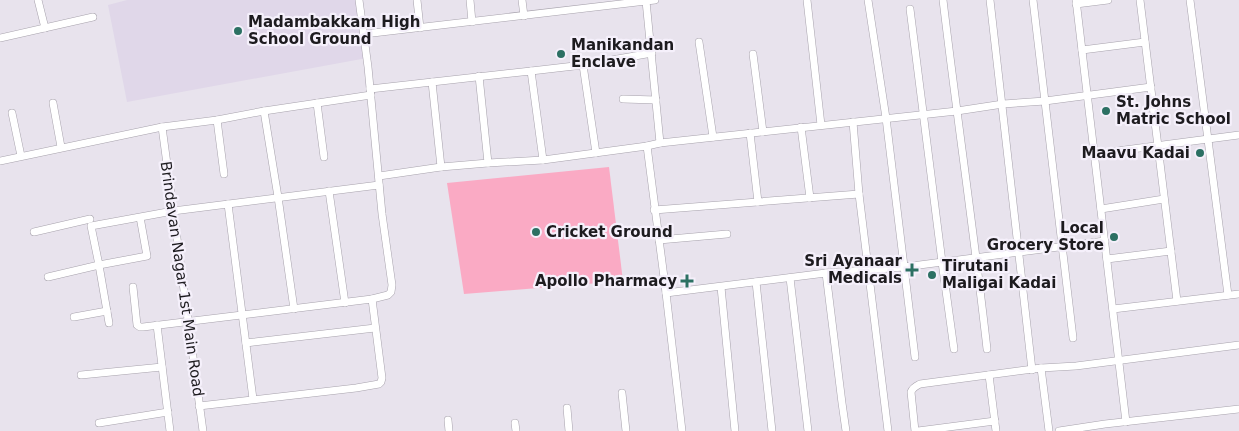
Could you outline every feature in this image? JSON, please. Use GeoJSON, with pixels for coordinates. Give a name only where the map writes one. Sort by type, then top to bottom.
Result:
{"type":"FeatureCollection","features":[{"type":"Feature","properties":{"kind":"street"},"geometry":{"type":"LineString","coordinates":[[38,0],[45,28]]}},
{"type":"Feature","properties":{"kind":"street"},"geometry":{"type":"LineString","coordinates":[[133,288],[137,325],[140,327],[345,303],[388,295],[392,290],[359,0]]}},
{"type":"Feature","properties":{"kind":"street"},"geometry":{"type":"LineString","coordinates":[[417,0],[420,28]]}},
{"type":"Feature","properties":{"kind":"street"},"geometry":{"type":"LineString","coordinates":[[470,0],[472,22]]}},
{"type":"Feature","properties":{"kind":"street"},"geometry":{"type":"LineString","coordinates":[[522,0],[524,16]]}},
{"type":"Feature","properties":{"kind":"street"},"geometry":{"type":"LineString","coordinates":[[576,0],[578,9]]}},
{"type":"Feature","properties":{"kind":"street"},"geometry":{"type":"LineString","coordinates":[[364,34],[655,0]]}},
{"type":"Feature","properties":{"kind":"street"},"geometry":{"type":"LineString","coordinates":[[807,0],[821,125]]}},
{"type":"Feature","properties":{"kind":"street"},"geometry":{"type":"LineString","coordinates":[[868,0],[886,118],[915,357]]}},
{"type":"Feature","properties":{"kind":"street"},"geometry":{"type":"LineString","coordinates":[[943,0],[987,349]]}},
{"type":"Feature","properties":{"kind":"street"},"geometry":{"type":"LineString","coordinates":[[990,0],[1032,370]]}},
{"type":"Feature","properties":{"kind":"street"},"geometry":{"type":"LineString","coordinates":[[1032,0],[1073,338]]}},
{"type":"Feature","properties":{"kind":"street"},"geometry":{"type":"LineString","coordinates":[[1108,0],[1076,2],[1126,422]]}},
{"type":"Feature","properties":{"kind":"street"},"geometry":{"type":"LineString","coordinates":[[1140,0],[1177,301]]}},
{"type":"Feature","properties":{"kind":"street"},"geometry":{"type":"LineString","coordinates":[[1190,0],[1228,295]]}},
{"type":"Feature","properties":{"kind":"street"},"geometry":{"type":"LineString","coordinates":[[646,1],[660,143]]}},
{"type":"Feature","properties":{"kind":"street"},"geometry":{"type":"LineString","coordinates":[[910,9],[954,348]]}},
{"type":"Feature","properties":{"kind":"street"},"geometry":{"type":"LineString","coordinates":[[0,38],[93,17]]}},
{"type":"Feature","properties":{"kind":"street"},"geometry":{"type":"LineString","coordinates":[[699,42],[713,137]]}},
{"type":"Feature","properties":{"kind":"street"},"geometry":{"type":"LineString","coordinates":[[1082,50],[1145,42]]}},
{"type":"Feature","properties":{"kind":"street"},"geometry":{"type":"LineString","coordinates":[[0,161],[162,127],[217,120],[370,92],[479,76],[582,65],[652,53]]}},
{"type":"Feature","properties":{"kind":"street"},"geometry":{"type":"LineString","coordinates":[[753,54],[763,132]]}},
{"type":"Feature","properties":{"kind":"street"},"geometry":{"type":"LineString","coordinates":[[582,65],[596,153]]}},
{"type":"Feature","properties":{"kind":"street"},"geometry":{"type":"LineString","coordinates":[[530,71],[543,160]]}},
{"type":"Feature","properties":{"kind":"street"},"geometry":{"type":"LineString","coordinates":[[479,76],[488,163]]}},
{"type":"Feature","properties":{"kind":"street"},"geometry":{"type":"LineString","coordinates":[[432,82],[441,167]]}},
{"type":"Feature","properties":{"kind":"street"},"geometry":{"type":"LineString","coordinates":[[378,176],[441,167],[543,160],[660,143],[957,111],[1003,104],[1045,101],[1151,87]]}},
{"type":"Feature","properties":{"kind":"street"},"geometry":{"type":"LineString","coordinates":[[624,99],[656,100]]}},
{"type":"Feature","properties":{"kind":"street"},"geometry":{"type":"LineString","coordinates":[[53,103],[61,147]]}},
{"type":"Feature","properties":{"kind":"street"},"geometry":{"type":"LineString","coordinates":[[317,103],[324,157]]}},
{"type":"Feature","properties":{"kind":"street"},"geometry":{"type":"LineString","coordinates":[[264,110],[294,309]]}},
{"type":"Feature","properties":{"kind":"street"},"geometry":{"type":"LineString","coordinates":[[12,113],[21,156]]}},
{"type":"Feature","properties":{"kind":"street"},"geometry":{"type":"LineString","coordinates":[[217,120],[224,174]]}},
{"type":"Feature","properties":{"kind":"street"},"geometry":{"type":"LineString","coordinates":[[853,122],[859,194],[888,431]]}},
{"type":"Feature","properties":{"kind":"street","name":"Brindavan Nagar 1st Main Road"},"geometry":{"type":"LineString","coordinates":[[162,127],[202,431]]}},
{"type":"Feature","properties":{"kind":"street"},"geometry":{"type":"LineString","coordinates":[[801,128],[810,198]]}},
{"type":"Feature","properties":{"kind":"street"},"geometry":{"type":"LineString","coordinates":[[750,133],[758,202]]}},
{"type":"Feature","properties":{"kind":"street"},"geometry":{"type":"LineString","coordinates":[[1094,154],[1239,135]]}},
{"type":"Feature","properties":{"kind":"street"},"geometry":{"type":"LineString","coordinates":[[647,146],[682,431]]}},
{"type":"Feature","properties":{"kind":"street"},"geometry":{"type":"LineString","coordinates":[[34,232],[90,219],[140,217],[173,211],[379,185]]}},
{"type":"Feature","properties":{"kind":"street"},"geometry":{"type":"LineString","coordinates":[[329,191],[345,303]]}},
{"type":"Feature","properties":{"kind":"street"},"geometry":{"type":"LineString","coordinates":[[654,210],[859,194]]}},
{"type":"Feature","properties":{"kind":"street"},"geometry":{"type":"LineString","coordinates":[[1101,209],[1164,199]]}},
{"type":"Feature","properties":{"kind":"street"},"geometry":{"type":"LineString","coordinates":[[228,204],[253,400]]}},
{"type":"Feature","properties":{"kind":"street"},"geometry":{"type":"LineString","coordinates":[[48,277],[147,256],[140,217]]}},
{"type":"Feature","properties":{"kind":"street"},"geometry":{"type":"LineString","coordinates":[[90,219],[108,323]]}},
{"type":"Feature","properties":{"kind":"street"},"geometry":{"type":"LineString","coordinates":[[659,240],[727,234]]}},
{"type":"Feature","properties":{"kind":"street"},"geometry":{"type":"LineString","coordinates":[[666,293],[826,273],[904,267],[1105,241]]}},
{"type":"Feature","properties":{"kind":"street"},"geometry":{"type":"LineString","coordinates":[[1107,259],[1171,251]]}},
{"type":"Feature","properties":{"kind":"street"},"geometry":{"type":"LineString","coordinates":[[826,273],[846,431]]}},
{"type":"Feature","properties":{"kind":"street"},"geometry":{"type":"LineString","coordinates":[[790,278],[808,431]]}},
{"type":"Feature","properties":{"kind":"street"},"geometry":{"type":"LineString","coordinates":[[756,282],[772,431]]}},
{"type":"Feature","properties":{"kind":"street"},"geometry":{"type":"LineString","coordinates":[[721,287],[735,431]]}},
{"type":"Feature","properties":{"kind":"street"},"geometry":{"type":"LineString","coordinates":[[1113,309],[1239,294]]}},
{"type":"Feature","properties":{"kind":"street"},"geometry":{"type":"LineString","coordinates":[[199,406],[379,384],[382,382],[382,378],[372,299]]}},
{"type":"Feature","properties":{"kind":"street"},"geometry":{"type":"LineString","coordinates":[[74,317],[107,311]]}},
{"type":"Feature","properties":{"kind":"street"},"geometry":{"type":"LineString","coordinates":[[157,325],[170,431]]}},
{"type":"Feature","properties":{"kind":"street"},"geometry":{"type":"LineString","coordinates":[[246,343],[375,328]]}},
{"type":"Feature","properties":{"kind":"street"},"geometry":{"type":"LineString","coordinates":[[995,420],[967,428],[917,431],[911,396],[912,389],[915,386],[1041,368],[1076,366],[1239,345]]}},
{"type":"Feature","properties":{"kind":"street"},"geometry":{"type":"LineString","coordinates":[[81,375],[162,367]]}},
{"type":"Feature","properties":{"kind":"street"},"geometry":{"type":"LineString","coordinates":[[1041,368],[1049,431]]}},
{"type":"Feature","properties":{"kind":"street"},"geometry":{"type":"LineString","coordinates":[[989,375],[996,431]]}},
{"type":"Feature","properties":{"kind":"street"},"geometry":{"type":"LineString","coordinates":[[622,393],[626,431]]}},
{"type":"Feature","properties":{"kind":"street"},"geometry":{"type":"LineString","coordinates":[[567,408],[569,431]]}},
{"type":"Feature","properties":{"kind":"street"},"geometry":{"type":"LineString","coordinates":[[1059,431],[1106,427],[1126,422],[1239,409]]}},
{"type":"Feature","properties":{"kind":"street"},"geometry":{"type":"LineString","coordinates":[[99,423],[168,412]]}},
{"type":"Feature","properties":{"kind":"street"},"geometry":{"type":"LineString","coordinates":[[448,420],[449,431]]}},
{"type":"Feature","properties":{"kind":"street"},"geometry":{"type":"LineString","coordinates":[[515,423],[516,431]]}},
{"type":"Feature","properties":{"kind":"shaded area","name":"Madambakkam High School Ground"},"geometry":{"type":"Polygon","coordinates":[[[127,0],[359,0],[367,58],[127,102],[108,5],[127,0]]]}},
{"type":"Feature","properties":{"kind":"shaded area","name":"Cricket Ground"},"geometry":{"type":"Polygon","coordinates":[[[609,167],[623,281],[464,294],[447,183],[609,167]]]}},
{"type":"Feature","properties":{"kind":"place","name":"Madambakkam High School Ground"},"geometry":{"type":"Point","coordinates":[238,31]}},
{"type":"Feature","properties":{"kind":"place","name":"Manikandan Enclave"},"geometry":{"type":"Point","coordinates":[561,54]}},
{"type":"Feature","properties":{"kind":"place","name":"St. Johns Matric School"},"geometry":{"type":"Point","coordinates":[1106,111]}},
{"type":"Feature","properties":{"kind":"place","name":"Maavu Kadai"},"geometry":{"type":"Point","coordinates":[1200,153]}},
{"type":"Feature","properties":{"kind":"place","name":"Cricket Ground"},"geometry":{"type":"Point","coordinates":[536,232]}},
{"type":"Feature","properties":{"kind":"place","name":"Local Grocery Store"},"geometry":{"type":"Point","coordinates":[1114,237]}},
{"type":"Feature","properties":{"kind":"place","name":"Sri Ayanaar Medicals"},"geometry":{"type":"Point","coordinates":[912,270]}},
{"type":"Feature","properties":{"kind":"place","name":"Tirutani Maligai Kadai"},"geometry":{"type":"Point","coordinates":[932,275]}},
{"type":"Feature","properties":{"kind":"place","name":"Apollo Pharmacy"},"geometry":{"type":"Point","coordinates":[687,281]}}]}
